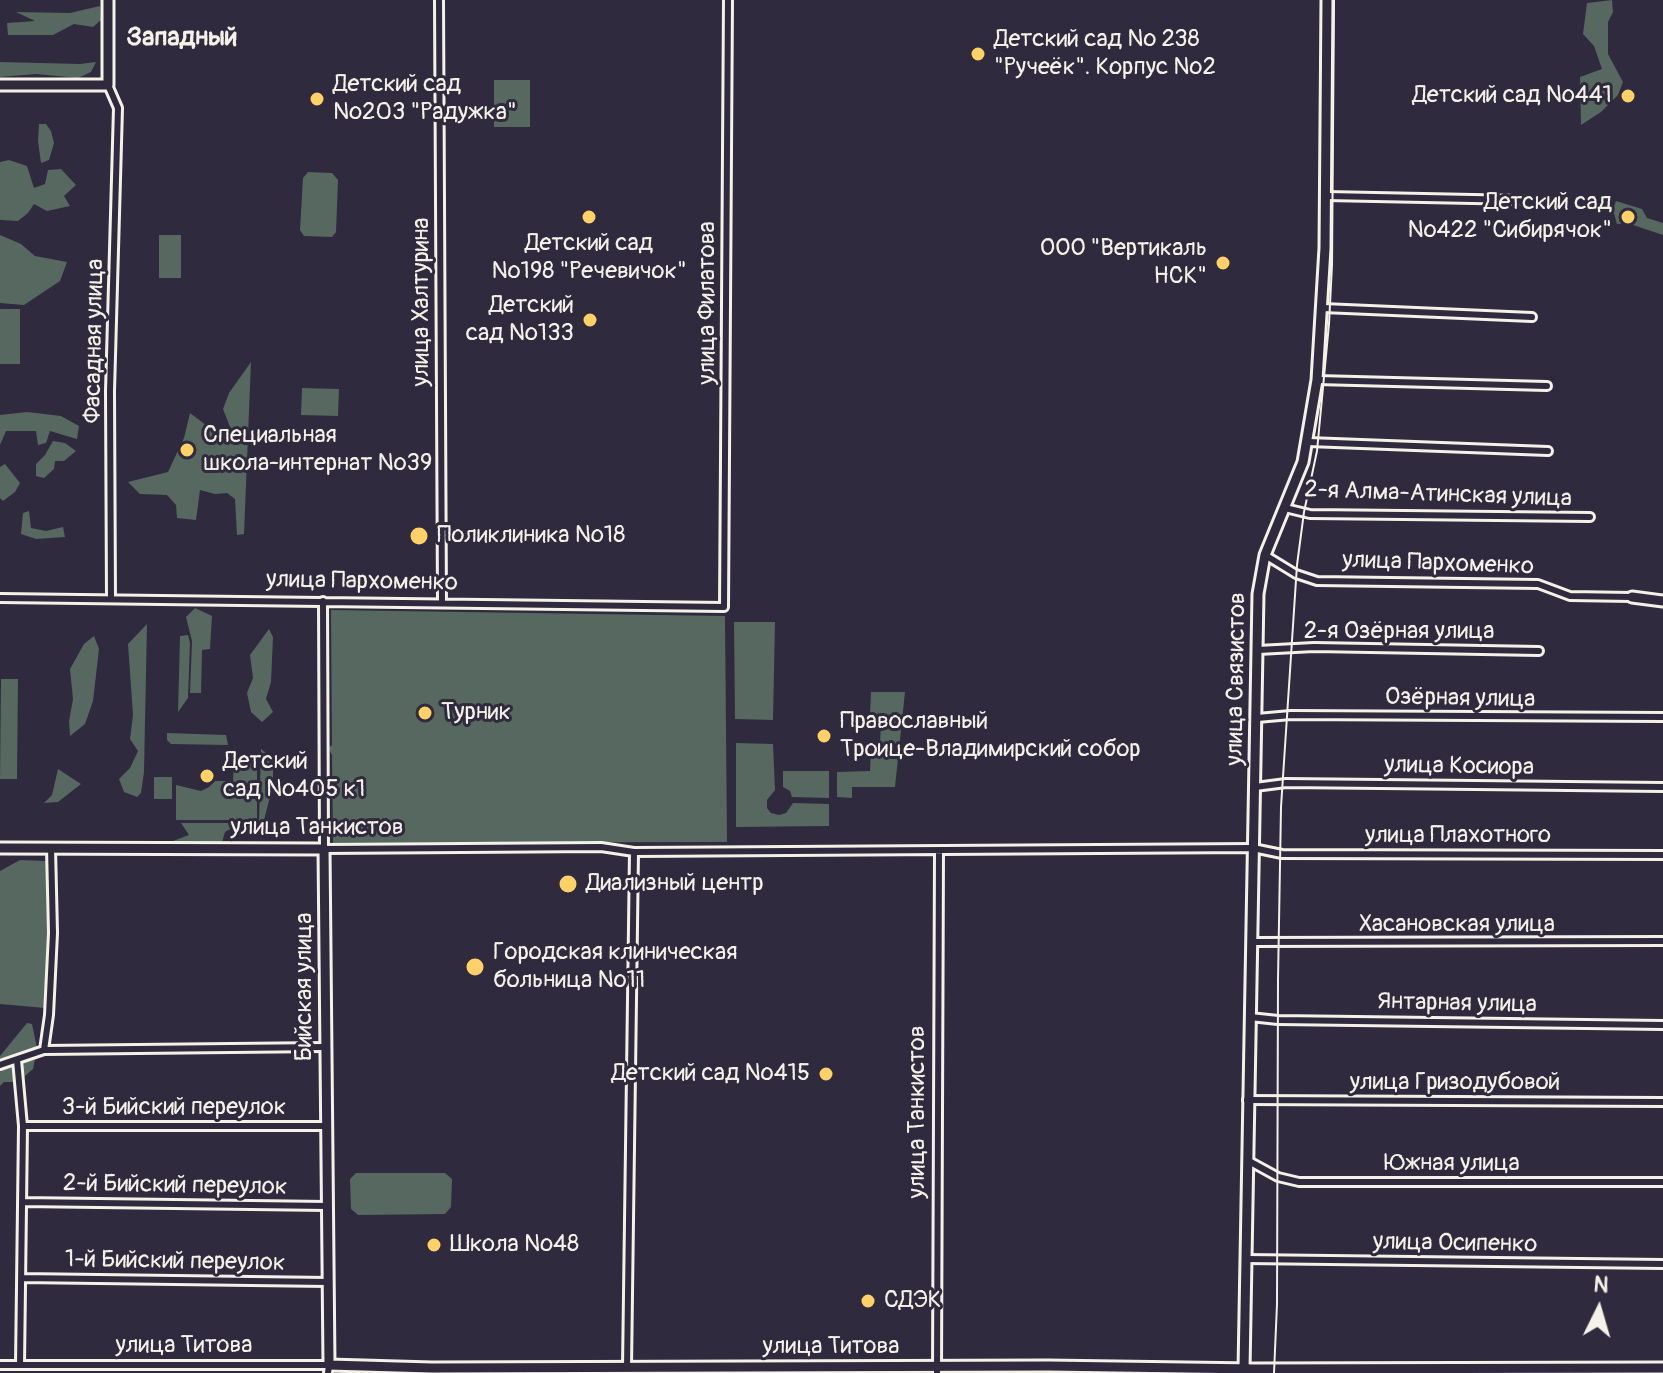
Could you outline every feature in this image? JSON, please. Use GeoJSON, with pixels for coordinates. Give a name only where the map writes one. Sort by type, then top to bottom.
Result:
{"type":"FeatureCollection","features":[{"type":"Feature","properties":{"kind":"street"},"geometry":{"type":"LineString","coordinates":[[0,85],[108,85],[108,0]]}},
{"type":"Feature","properties":{"kind":"street","name":"улица Халтурина"},"geometry":{"type":"LineString","coordinates":[[439,0],[442,603]]}},
{"type":"Feature","properties":{"kind":"street","name":"улица Филатова"},"geometry":{"type":"LineString","coordinates":[[724,607],[728,0]]}},
{"type":"Feature","properties":{"kind":"street","name":"улица Связистов"},"geometry":{"type":"LineString","coordinates":[[1244,1369],[1258,594],[1265,555],[1303,462],[1317,380],[1323,308],[1326,196],[1327,0]]}},
{"type":"Feature","properties":{"kind":"street","name":"Фасадная улица"},"geometry":{"type":"LineString","coordinates":[[108,85],[118,108],[110,391],[111,599]]}},
{"type":"Feature","properties":{"kind":"street"},"geometry":{"type":"LineString","coordinates":[[1326,196],[1522,200]]}},
{"type":"Feature","properties":{"kind":"street"},"geometry":{"type":"LineString","coordinates":[[1323,308],[1532,317]]}},
{"type":"Feature","properties":{"kind":"street"},"geometry":{"type":"LineString","coordinates":[[1317,380],[1547,386]]}},
{"type":"Feature","properties":{"kind":"street"},"geometry":{"type":"LineString","coordinates":[[1308,442],[1548,451]]}},
{"type":"Feature","properties":{"kind":"street","name":"2-я Алма-Атинская улица"},"geometry":{"type":"LineString","coordinates":[[1285,508],[1310,514],[1590,517]]}},
{"type":"Feature","properties":{"kind":"street","name":"улица Пархоменко"},"geometry":{"type":"LineString","coordinates":[[1265,555],[1296,574],[1317,581],[1538,584],[1570,596],[1663,601]]}},
{"type":"Feature","properties":{"kind":"street","name":"улица Пархоменко"},"geometry":{"type":"LineString","coordinates":[[0,598],[724,607]]}},
{"type":"Feature","properties":{"kind":"street","name":"Бийская улица"},"geometry":{"type":"LineString","coordinates":[[323,601],[329,1369]]}},
{"type":"Feature","properties":{"kind":"street","name":"2-я Озёрная улица"},"geometry":{"type":"LineString","coordinates":[[1258,650],[1314,647],[1539,651]]}},
{"type":"Feature","properties":{"kind":"street","name":"Озёрная улица"},"geometry":{"type":"LineString","coordinates":[[1257,718],[1291,715],[1663,717]]}},
{"type":"Feature","properties":{"kind":"street","name":"улица Косиора"},"geometry":{"type":"LineString","coordinates":[[1255,787],[1286,783],[1663,787]]}},
{"type":"Feature","properties":{"kind":"street","name":"улица Танкистов"},"geometry":{"type":"LineString","coordinates":[[0,848],[601,847],[634,852],[1253,848]]}},
{"type":"Feature","properties":{"kind":"street"},"geometry":{"type":"LineString","coordinates":[[44,1050],[53,933],[51,848]]}},
{"type":"Feature","properties":{"kind":"street","name":"улица Плахотного"},"geometry":{"type":"LineString","coordinates":[[1253,848],[1282,854],[1663,855]]}},
{"type":"Feature","properties":{"kind":"street","name":"улица Танкистов"},"geometry":{"type":"LineString","coordinates":[[938,1370],[939,851]]}},
{"type":"Feature","properties":{"kind":"street"},"geometry":{"type":"LineString","coordinates":[[633,1369],[634,852]]}},
{"type":"Feature","properties":{"kind":"street","name":"Хасановская улица"},"geometry":{"type":"LineString","coordinates":[[1251,942],[1663,941]]}},
{"type":"Feature","properties":{"kind":"street","name":"Янтарная улица"},"geometry":{"type":"LineString","coordinates":[[1250,1017],[1278,1020],[1663,1025]]}},
{"type":"Feature","properties":{"kind":"street"},"geometry":{"type":"LineString","coordinates":[[0,1065],[44,1050],[325,1047]]}},
{"type":"Feature","properties":{"kind":"street"},"geometry":{"type":"LineString","coordinates":[[17,1060],[23,1126],[20,1365]]}},
{"type":"Feature","properties":{"kind":"street","name":"улица Гризодубовой"},"geometry":{"type":"LineString","coordinates":[[1247,1100],[1663,1102]]}},
{"type":"Feature","properties":{"kind":"street","name":"3-й Бийский переулок"},"geometry":{"type":"LineString","coordinates":[[23,1126],[326,1126]]}},
{"type":"Feature","properties":{"kind":"street","name":"Южная улица"},"geometry":{"type":"LineString","coordinates":[[1247,1160],[1278,1177],[1299,1182],[1663,1182]]}},
{"type":"Feature","properties":{"kind":"street","name":"2-й Бийский переулок"},"geometry":{"type":"LineString","coordinates":[[22,1202],[327,1206]]}},
{"type":"Feature","properties":{"kind":"street","name":"улица Осипенко"},"geometry":{"type":"LineString","coordinates":[[1246,1259],[1663,1264]]}},
{"type":"Feature","properties":{"kind":"street","name":"1-й Бийский переулок"},"geometry":{"type":"LineString","coordinates":[[21,1278],[328,1282]]}},
{"type":"Feature","properties":{"kind":"street","name":"улица Титова"},"geometry":{"type":"LineString","coordinates":[[0,1365],[432,1371],[1663,1368]]}},
{"type":"Feature","properties":{"kind":"green space"},"geometry":{"type":"Polygon","coordinates":[[[1612,0],[1608,54],[1623,82],[1618,95],[1601,112],[1581,125],[1580,77],[1602,69],[1594,46],[1583,34],[1587,3],[1612,0]]]}},
{"type":"Feature","properties":{"kind":"green space"},"geometry":{"type":"Polygon","coordinates":[[[100,6],[101,20],[93,27],[74,24],[53,35],[8,35],[7,23],[35,21],[16,12],[70,13],[100,6]]]}},
{"type":"Feature","properties":{"kind":"green space"},"geometry":{"type":"Polygon","coordinates":[[[0,62],[96,62],[91,72],[78,78],[36,74],[0,77],[0,62]]]}},
{"type":"Feature","properties":{"kind":"green space"},"geometry":{"type":"Polygon","coordinates":[[[494,80],[530,80],[530,127],[494,127],[494,80]]]}},
{"type":"Feature","properties":{"kind":"green space"},"geometry":{"type":"Polygon","coordinates":[[[39,124],[46,124],[54,143],[49,160],[41,163],[38,141],[39,124]]]}},
{"type":"Feature","properties":{"kind":"green space"},"geometry":{"type":"Polygon","coordinates":[[[9,160],[27,166],[34,188],[45,184],[48,170],[61,169],[76,185],[64,196],[70,206],[47,211],[34,204],[18,221],[0,220],[0,162],[9,160]]]}},
{"type":"Feature","properties":{"kind":"green space"},"geometry":{"type":"Polygon","coordinates":[[[308,172],[332,173],[338,180],[336,232],[332,237],[304,236],[300,230],[303,178],[308,172]]]}},
{"type":"Feature","properties":{"kind":"green space"},"geometry":{"type":"Polygon","coordinates":[[[1616,201],[1642,209],[1647,218],[1663,223],[1663,235],[1627,223],[1617,224],[1613,210],[1616,201]]]}},
{"type":"Feature","properties":{"kind":"green space"},"geometry":{"type":"Polygon","coordinates":[[[0,235],[21,244],[35,256],[67,262],[60,281],[24,305],[0,303],[0,235]]]}},
{"type":"Feature","properties":{"kind":"green space"},"geometry":{"type":"Polygon","coordinates":[[[159,235],[181,235],[181,278],[159,278],[159,235]]]}},
{"type":"Feature","properties":{"kind":"green space"},"geometry":{"type":"Polygon","coordinates":[[[0,309],[20,309],[20,364],[0,364],[0,309]]]}},
{"type":"Feature","properties":{"kind":"green space"},"geometry":{"type":"Polygon","coordinates":[[[251,362],[244,534],[237,535],[235,499],[227,493],[200,490],[196,520],[177,518],[176,505],[167,495],[140,494],[128,482],[168,472],[184,438],[190,413],[210,428],[220,446],[232,432],[223,409],[229,393],[251,362]]]}},
{"type":"Feature","properties":{"kind":"green space"},"geometry":{"type":"Polygon","coordinates":[[[302,388],[339,389],[338,416],[301,415],[302,388]]]}},
{"type":"Feature","properties":{"kind":"green space"},"geometry":{"type":"Polygon","coordinates":[[[27,412],[61,416],[79,426],[77,439],[50,431],[46,443],[38,445],[36,431],[6,431],[0,445],[0,415],[27,412]]]}},
{"type":"Feature","properties":{"kind":"green space"},"geometry":{"type":"Polygon","coordinates":[[[53,441],[65,443],[76,451],[64,461],[55,461],[54,469],[44,478],[36,476],[36,464],[53,441]]]}},
{"type":"Feature","properties":{"kind":"green space"},"geometry":{"type":"Polygon","coordinates":[[[5,464],[20,483],[15,492],[3,501],[0,498],[0,467],[5,464]]]}},
{"type":"Feature","properties":{"kind":"green space"},"geometry":{"type":"Polygon","coordinates":[[[29,511],[31,528],[46,531],[63,527],[65,537],[36,539],[21,534],[23,513],[29,511]]]}},
{"type":"Feature","properties":{"kind":"green space"},"geometry":{"type":"Polygon","coordinates":[[[195,608],[212,616],[210,649],[202,650],[201,693],[190,693],[192,641],[186,617],[195,608]]]}},
{"type":"Feature","properties":{"kind":"green space"},"geometry":{"type":"Polygon","coordinates":[[[331,610],[725,616],[727,842],[333,843],[332,755],[328,748],[332,745],[331,610]]]}},
{"type":"Feature","properties":{"kind":"green space"},"geometry":{"type":"Polygon","coordinates":[[[734,622],[775,622],[773,720],[735,719],[734,622]]]}},
{"type":"Feature","properties":{"kind":"green space"},"geometry":{"type":"Polygon","coordinates":[[[147,624],[144,772],[141,793],[137,797],[124,792],[119,779],[130,768],[138,751],[130,739],[133,715],[128,644],[147,624]]]}},
{"type":"Feature","properties":{"kind":"green space"},"geometry":{"type":"Polygon","coordinates":[[[269,629],[273,637],[271,682],[266,699],[273,712],[262,722],[251,712],[247,693],[253,678],[250,655],[269,629]]]}},
{"type":"Feature","properties":{"kind":"green space"},"geometry":{"type":"Polygon","coordinates":[[[188,635],[188,698],[178,712],[180,636],[188,635]]]}},
{"type":"Feature","properties":{"kind":"green space"},"geometry":{"type":"Polygon","coordinates":[[[94,636],[99,649],[93,701],[85,724],[70,736],[73,699],[70,669],[84,644],[94,636]]]}},
{"type":"Feature","properties":{"kind":"green space"},"geometry":{"type":"Polygon","coordinates":[[[1,679],[18,679],[17,779],[0,779],[1,679]]]}},
{"type":"Feature","properties":{"kind":"green space"},"geometry":{"type":"Polygon","coordinates":[[[871,692],[905,692],[895,787],[852,787],[852,798],[837,797],[837,772],[870,771],[871,750],[880,742],[881,725],[870,714],[871,692]]]}},
{"type":"Feature","properties":{"kind":"green space"},"geometry":{"type":"Polygon","coordinates":[[[167,733],[226,735],[228,745],[171,744],[167,733]]]}},
{"type":"Feature","properties":{"kind":"green space"},"geometry":{"type":"Polygon","coordinates":[[[736,743],[773,744],[775,790],[767,800],[771,813],[786,813],[793,803],[829,804],[829,826],[736,827],[736,743]]]}},
{"type":"Feature","properties":{"kind":"green space"},"geometry":{"type":"Polygon","coordinates":[[[261,749],[273,758],[273,785],[262,828],[234,827],[225,832],[221,846],[178,846],[173,841],[189,835],[181,823],[259,823],[261,749]]]}},
{"type":"Feature","properties":{"kind":"green space"},"geometry":{"type":"Polygon","coordinates":[[[239,761],[257,762],[257,820],[176,820],[176,785],[201,791],[215,781],[233,781],[234,765],[239,761]]]}},
{"type":"Feature","properties":{"kind":"green space"},"geometry":{"type":"Polygon","coordinates":[[[58,769],[81,784],[58,802],[44,803],[52,795],[58,769]]]}},
{"type":"Feature","properties":{"kind":"green space"},"geometry":{"type":"Polygon","coordinates":[[[783,771],[829,771],[829,798],[792,797],[790,791],[783,787],[783,771]]]}},
{"type":"Feature","properties":{"kind":"green space"},"geometry":{"type":"Polygon","coordinates":[[[154,777],[172,777],[172,799],[154,799],[154,777]]]}},
{"type":"Feature","properties":{"kind":"green space"},"geometry":{"type":"Polygon","coordinates":[[[20,860],[46,861],[49,946],[45,1008],[0,1004],[0,871],[20,860]]]}},
{"type":"Feature","properties":{"kind":"green space"},"geometry":{"type":"Polygon","coordinates":[[[27,1023],[32,1024],[37,1048],[33,1069],[18,1082],[4,1082],[0,1086],[0,1056],[27,1023]]]}},
{"type":"Feature","properties":{"kind":"green space"},"geometry":{"type":"Polygon","coordinates":[[[356,1173],[445,1173],[452,1179],[451,1207],[445,1214],[358,1215],[351,1209],[350,1179],[356,1173]]]}},
{"type":"Feature","properties":{"kind":"tram line"},"geometry":{"type":"LineString","coordinates":[[1274,1373],[1281,807],[1297,565],[1317,451],[1329,324],[1334,0]]}},
{"type":"Feature","properties":{"kind":"place","name":"Детский сад № 238 \"Ручеёк\". Корпус №2"},"geometry":{"type":"Point","coordinates":[978,54]}},
{"type":"Feature","properties":{"kind":"place","name":"Детский сад №441"},"geometry":{"type":"Point","coordinates":[1628,96]}},
{"type":"Feature","properties":{"kind":"place","name":"Детский сад №203 \"Радужка\""},"geometry":{"type":"Point","coordinates":[317,99]}},
{"type":"Feature","properties":{"kind":"place","name":"Детский сад №198 \"Речевичок\""},"geometry":{"type":"Point","coordinates":[589,217]}},
{"type":"Feature","properties":{"kind":"place","name":"Детский сад №422 \"Сибирячок\""},"geometry":{"type":"Point","coordinates":[1628,217]}},
{"type":"Feature","properties":{"kind":"place","name":"ООО \"Вертикаль НСК\""},"geometry":{"type":"Point","coordinates":[1223,263]}},
{"type":"Feature","properties":{"kind":"place","name":"Детский сад №133"},"geometry":{"type":"Point","coordinates":[590,320]}},
{"type":"Feature","properties":{"kind":"place","name":"Специальная школа-интернат №39"},"geometry":{"type":"Point","coordinates":[187,450]}},
{"type":"Feature","properties":{"kind":"place","name":"Поликлиника №18"},"geometry":{"type":"Point","coordinates":[419,536]}},
{"type":"Feature","properties":{"kind":"place","name":"Турник"},"geometry":{"type":"Point","coordinates":[425,713]}},
{"type":"Feature","properties":{"kind":"place","name":"Православный Троице-Владимирский собор"},"geometry":{"type":"Point","coordinates":[824,736]}},
{"type":"Feature","properties":{"kind":"place","name":"Детский сад №405 к1"},"geometry":{"type":"Point","coordinates":[207,776]}},
{"type":"Feature","properties":{"kind":"place","name":"Диализный центр"},"geometry":{"type":"Point","coordinates":[568,884]}},
{"type":"Feature","properties":{"kind":"place","name":"Городская клиническая больница №11"},"geometry":{"type":"Point","coordinates":[475,967]}},
{"type":"Feature","properties":{"kind":"place","name":"Детский сад №415"},"geometry":{"type":"Point","coordinates":[826,1074]}},
{"type":"Feature","properties":{"kind":"place","name":"Школа №48"},"geometry":{"type":"Point","coordinates":[434,1245]}},
{"type":"Feature","properties":{"kind":"place","name":"СДЭК"},"geometry":{"type":"Point","coordinates":[868,1301]}},
{"type":"Feature","properties":{"kind":"district","name":"Западный"},"geometry":{"type":"Point","coordinates":[182,38]}}]}
